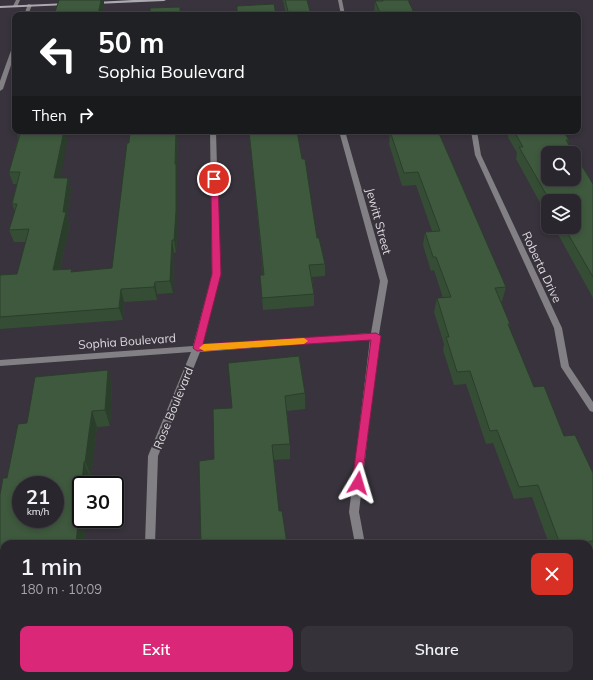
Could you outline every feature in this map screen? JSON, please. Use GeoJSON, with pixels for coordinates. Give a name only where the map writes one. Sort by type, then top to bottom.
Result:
{"type":"FeatureCollection","features":[{"type":"Feature","properties":{"kind":"street"},"geometry":{"type":"LineString","coordinates":[[15,6],[18,0]]}},
{"type":"Feature","properties":{"kind":"street"},"geometry":{"type":"LineString","coordinates":[[93,3],[164,0]]}},
{"type":"Feature","properties":{"kind":"street"},"geometry":{"type":"LineString","coordinates":[[340,0],[342,12]]}},
{"type":"Feature","properties":{"kind":"street"},"geometry":{"type":"LineString","coordinates":[[0,7],[69,4]]}},
{"type":"Feature","properties":{"kind":"street"},"geometry":{"type":"LineString","coordinates":[[27,12],[30,6]]}},
{"type":"Feature","properties":{"kind":"street"},"geometry":{"type":"LineString","coordinates":[[0,89],[12,55]]}},
{"type":"Feature","properties":{"kind":"street","name":"Rose Boulevard"},"geometry":{"type":"LineString","coordinates":[[150,540],[153,456],[197,348],[216,274],[213,134]]}},
{"type":"Feature","properties":{"kind":"street","name":"Jewitt Street"},"geometry":{"type":"LineString","coordinates":[[343,134],[384,281],[377,318],[354,512],[359,540]]}},
{"type":"Feature","properties":{"kind":"street","name":"Roberta Drive"},"geometry":{"type":"LineString","coordinates":[[474,134],[478,155],[558,328],[565,367],[593,409]]}},
{"type":"Feature","properties":{"kind":"street","name":"Sophia Boulevard"},"geometry":{"type":"LineString","coordinates":[[0,363],[376,336]]}},
{"type":"Feature","properties":{"kind":"building"},"geometry":{"type":"Polygon","coordinates":[[[59,0],[101,0],[99,12],[55,12],[59,0]]]}},
{"type":"Feature","properties":{"kind":"building"},"geometry":{"type":"Polygon","coordinates":[[[285,0],[307,0],[310,12],[288,12],[285,0]]]}},
{"type":"Feature","properties":{"kind":"building"},"geometry":{"type":"Polygon","coordinates":[[[408,0],[414,12],[380,12],[375,1],[408,0]]]}},
{"type":"Feature","properties":{"kind":"building"},"geometry":{"type":"Polygon","coordinates":[[[274,4],[275,12],[237,12],[237,6],[274,4]]]}},
{"type":"Feature","properties":{"kind":"building"},"geometry":{"type":"Polygon","coordinates":[[[180,7],[180,12],[150,12],[150,8],[180,7]]]}},
{"type":"Feature","properties":{"kind":"building"},"geometry":{"type":"Polygon","coordinates":[[[20,134],[63,134],[54,178],[68,178],[63,212],[66,212],[53,270],[72,269],[71,272],[112,268],[127,143],[129,143],[130,134],[176,134],[176,211],[174,240],[172,240],[170,281],[155,282],[154,287],[121,289],[119,308],[0,317],[0,275],[17,274],[29,229],[9,230],[17,204],[12,204],[20,172],[9,172],[20,134]]]}},
{"type":"Feature","properties":{"kind":"building"},"geometry":{"type":"Polygon","coordinates":[[[249,134],[298,134],[302,159],[305,159],[317,238],[319,238],[325,264],[309,265],[314,294],[262,298],[260,275],[264,275],[249,134]]]}},
{"type":"Feature","properties":{"kind":"building"},"geometry":{"type":"Polygon","coordinates":[[[391,134],[439,134],[506,287],[495,288],[534,387],[544,386],[564,436],[575,435],[593,473],[593,540],[559,540],[538,485],[519,487],[497,430],[490,431],[470,371],[457,372],[446,337],[449,337],[437,298],[451,297],[436,257],[433,257],[425,232],[440,231],[418,172],[404,173],[391,134]]]}},
{"type":"Feature","properties":{"kind":"building"},"geometry":{"type":"Polygon","coordinates":[[[516,134],[565,134],[569,140],[566,140],[570,146],[541,146],[541,185],[519,147],[523,147],[516,134]]]}},
{"type":"Feature","properties":{"kind":"building"},"geometry":{"type":"Polygon","coordinates":[[[581,164],[593,184],[593,277],[568,234],[581,234],[581,194],[546,194],[541,186],[581,186],[581,164]]]}},
{"type":"Feature","properties":{"kind":"building"},"geometry":{"type":"Polygon","coordinates":[[[299,356],[305,393],[285,396],[290,444],[272,445],[279,511],[282,511],[286,540],[201,540],[199,461],[214,459],[213,409],[232,408],[228,363],[299,356]]]}},
{"type":"Feature","properties":{"kind":"building"},"geometry":{"type":"Polygon","coordinates":[[[108,370],[105,410],[92,411],[83,476],[72,476],[72,528],[78,528],[76,540],[0,540],[0,495],[3,478],[7,478],[18,424],[27,423],[35,377],[108,370]]]}},
{"type":"Feature","properties":{"kind":"slow traffic"},"geometry":{"type":"LineString","coordinates":[[204,348],[304,341]]}},
{"type":"Feature","properties":{"kind":"route"},"geometry":{"type":"LineString","coordinates":[[214,179],[216,274],[197,348],[376,336],[358,483]]}}]}
